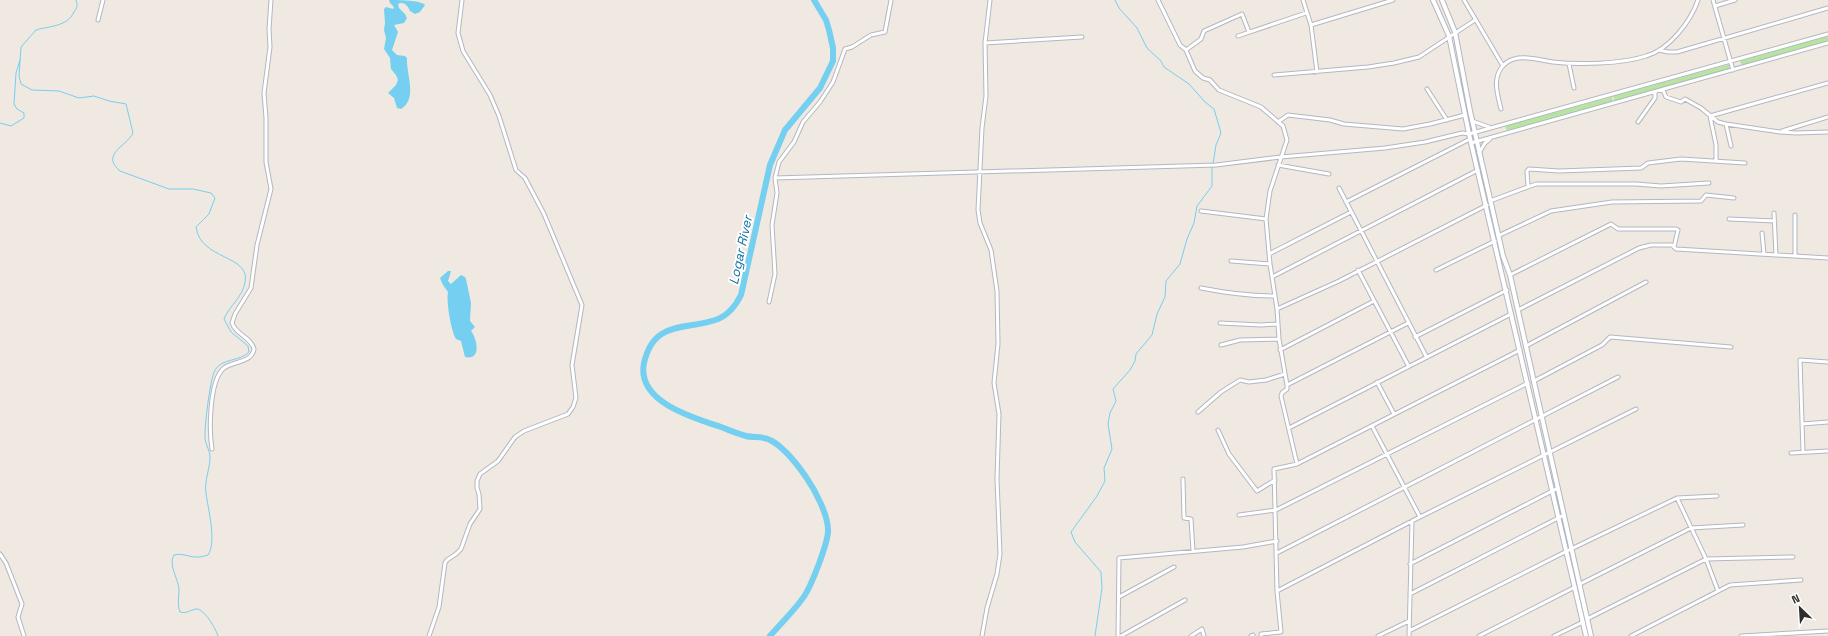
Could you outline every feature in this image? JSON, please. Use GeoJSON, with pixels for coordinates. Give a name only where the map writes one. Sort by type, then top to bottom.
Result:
{"type":"FeatureCollection","features":[{"type":"Feature","properties":{"kind":"street"},"geometry":{"type":"LineString","coordinates":[[98,20],[103,0]]}},
{"type":"Feature","properties":{"kind":"street"},"geometry":{"type":"LineString","coordinates":[[212,449],[210,437],[213,398],[217,380],[225,368],[252,356],[254,349],[250,342],[234,328],[232,323],[235,314],[251,288],[257,246],[271,189],[266,162],[266,118],[264,93],[270,47],[271,0]]}},
{"type":"Feature","properties":{"kind":"street"},"geometry":{"type":"LineString","coordinates":[[429,636],[439,607],[445,563],[461,549],[470,524],[480,509],[477,488],[477,481],[480,474],[498,462],[515,437],[568,414],[573,407],[576,398],[572,366],[582,305],[571,283],[544,214],[525,178],[516,170],[499,116],[490,95],[463,51],[458,33],[462,0]]}},
{"type":"Feature","properties":{"kind":"street"},"geometry":{"type":"LineString","coordinates":[[769,302],[775,274],[772,225],[777,193],[775,178],[779,162],[794,142],[803,122],[820,102],[833,82],[845,49],[852,47],[865,37],[885,32],[891,0]]}},
{"type":"Feature","properties":{"kind":"street"},"geometry":{"type":"LineString","coordinates":[[982,636],[987,608],[997,574],[1000,554],[997,479],[999,414],[994,383],[998,344],[997,291],[991,250],[980,223],[978,210],[986,96],[985,43],[990,0]]}},
{"type":"Feature","properties":{"kind":"street"},"geometry":{"type":"LineString","coordinates":[[1158,0],[1180,45],[1186,50],[1195,71],[1203,78],[1210,80],[1219,90],[1261,107],[1283,126],[1287,140],[1270,191],[1266,219],[1270,264],[1277,309],[1280,350],[1287,385],[1287,389],[1281,396],[1297,464]]}},
{"type":"Feature","properties":{"kind":"street"},"geometry":{"type":"LineString","coordinates":[[1303,0],[1311,25],[1317,72]]}},
{"type":"Feature","properties":{"kind":"street"},"geometry":{"type":"LineString","coordinates":[[1311,25],[1393,0]]}},
{"type":"Feature","properties":{"kind":"street"},"geometry":{"type":"LineString","coordinates":[[1433,0],[1449,36],[1470,138],[1553,490],[1562,516]]}},
{"type":"Feature","properties":{"kind":"street"},"geometry":{"type":"LineString","coordinates":[[1442,0],[1455,32],[1476,141],[1503,256],[1510,275],[1551,453],[1575,587],[1591,636]]}},
{"type":"Feature","properties":{"kind":"street"},"geometry":{"type":"LineString","coordinates":[[1464,0],[1503,66]]}},
{"type":"Feature","properties":{"kind":"street"},"geometry":{"type":"LineString","coordinates":[[1501,108],[1495,84],[1499,71],[1507,62],[1530,58],[1569,64],[1619,61],[1647,56],[1659,50],[1685,26],[1694,12],[1698,0]]}},
{"type":"Feature","properties":{"kind":"street"},"geometry":{"type":"LineString","coordinates":[[1713,0],[1733,70]]}},
{"type":"Feature","properties":{"kind":"street"},"geometry":{"type":"LineString","coordinates":[[1715,6],[1735,0]]}},
{"type":"Feature","properties":{"kind":"street"},"geometry":{"type":"LineString","coordinates":[[1659,50],[1677,52],[1828,8]]}},
{"type":"Feature","properties":{"kind":"street"},"geometry":{"type":"LineString","coordinates":[[1238,36],[1306,13]]}},
{"type":"Feature","properties":{"kind":"street"},"geometry":{"type":"LineString","coordinates":[[1186,50],[1201,39],[1204,30],[1242,14],[1249,32]]}},
{"type":"Feature","properties":{"kind":"street"},"geometry":{"type":"LineString","coordinates":[[1274,75],[1317,72],[1394,63],[1419,57],[1475,20]]}},
{"type":"Feature","properties":{"kind":"street"},"geometry":{"type":"LineString","coordinates":[[1346,202],[1470,138],[1474,132],[1828,34]]}},
{"type":"Feature","properties":{"kind":"street"},"geometry":{"type":"LineString","coordinates":[[985,43],[1082,36]]}},
{"type":"Feature","properties":{"kind":"street"},"geometry":{"type":"LineString","coordinates":[[775,178],[1216,165],[1281,157],[1385,148],[1425,142],[1462,133],[1476,141],[1828,43]]}},
{"type":"Feature","properties":{"kind":"street"},"geometry":{"type":"LineString","coordinates":[[1569,64],[1574,88]]}},
{"type":"Feature","properties":{"kind":"street"},"geometry":{"type":"LineString","coordinates":[[1710,116],[1828,84]]}},
{"type":"Feature","properties":{"kind":"street"},"geometry":{"type":"LineString","coordinates":[[1427,89],[1447,120]]}},
{"type":"Feature","properties":{"kind":"street"},"geometry":{"type":"LineString","coordinates":[[1663,90],[1666,97],[1681,102],[1686,99],[1701,108],[1718,122],[1780,132],[1828,132]]}},
{"type":"Feature","properties":{"kind":"street"},"geometry":{"type":"LineString","coordinates":[[1638,122],[1655,98],[1656,92]]}},
{"type":"Feature","properties":{"kind":"street"},"geometry":{"type":"LineString","coordinates":[[1278,122],[1288,115],[1330,120],[1344,124],[1403,129],[1465,115]]}},
{"type":"Feature","properties":{"kind":"street"},"geometry":{"type":"LineString","coordinates":[[1710,116],[1716,145],[1716,162]]}},
{"type":"Feature","properties":{"kind":"street"},"geometry":{"type":"LineString","coordinates":[[1780,132],[1828,117]]}},
{"type":"Feature","properties":{"kind":"street"},"geometry":{"type":"LineString","coordinates":[[1472,121],[1483,126],[1495,127]]}},
{"type":"Feature","properties":{"kind":"street"},"geometry":{"type":"LineString","coordinates":[[1726,124],[1731,146]]}},
{"type":"Feature","properties":{"kind":"street"},"geometry":{"type":"LineString","coordinates":[[1501,125],[1500,130],[1503,134]]}},
{"type":"Feature","properties":{"kind":"street"},"geometry":{"type":"LineString","coordinates":[[1479,153],[1487,141],[1496,136]]}},
{"type":"Feature","properties":{"kind":"street"},"geometry":{"type":"LineString","coordinates":[[1528,186],[1527,171],[1529,169],[1558,171],[1641,168],[1648,163],[1681,159],[1744,163]]}},
{"type":"Feature","properties":{"kind":"street"},"geometry":{"type":"LineString","coordinates":[[1278,165],[1329,174]]}},
{"type":"Feature","properties":{"kind":"street"},"geometry":{"type":"LineString","coordinates":[[1272,277],[1478,170]]}},
{"type":"Feature","properties":{"kind":"street"},"geometry":{"type":"LineString","coordinates":[[1490,201],[1528,186],[1623,184],[1661,186],[1709,183]]}},
{"type":"Feature","properties":{"kind":"street"},"geometry":{"type":"LineString","coordinates":[[1338,188],[1426,356]]}},
{"type":"Feature","properties":{"kind":"street"},"geometry":{"type":"LineString","coordinates":[[1498,236],[1551,211],[1612,202],[1700,201],[1706,195],[1734,198]]}},
{"type":"Feature","properties":{"kind":"street"},"geometry":{"type":"LineString","coordinates":[[1277,309],[1304,298],[1487,205]]}},
{"type":"Feature","properties":{"kind":"street"},"geometry":{"type":"LineString","coordinates":[[1201,211],[1266,219]]}},
{"type":"Feature","properties":{"kind":"street"},"geometry":{"type":"LineString","coordinates":[[1269,254],[1351,212]]}},
{"type":"Feature","properties":{"kind":"street"},"geometry":{"type":"LineString","coordinates":[[1774,213],[1776,255]]}},
{"type":"Feature","properties":{"kind":"street"},"geometry":{"type":"LineString","coordinates":[[1795,215],[1795,256]]}},
{"type":"Feature","properties":{"kind":"street"},"geometry":{"type":"LineString","coordinates":[[1729,219],[1775,221]]}},
{"type":"Feature","properties":{"kind":"street"},"geometry":{"type":"LineString","coordinates":[[1510,275],[1611,224],[1618,229],[1676,229],[1678,230],[1674,247]]}},
{"type":"Feature","properties":{"kind":"street"},"geometry":{"type":"LineString","coordinates":[[1762,233],[1764,254]]}},
{"type":"Feature","properties":{"kind":"street"},"geometry":{"type":"LineString","coordinates":[[1436,270],[1495,241]]}},
{"type":"Feature","properties":{"kind":"street"},"geometry":{"type":"LineString","coordinates":[[1518,310],[1639,248],[1651,245],[1672,245],[1676,249],[1828,258]]}},
{"type":"Feature","properties":{"kind":"street"},"geometry":{"type":"LineString","coordinates":[[1231,261],[1270,264]]}},
{"type":"Feature","properties":{"kind":"street"},"geometry":{"type":"LineString","coordinates":[[1358,270],[1408,365]]}},
{"type":"Feature","properties":{"kind":"street"},"geometry":{"type":"LineString","coordinates":[[1526,346],[1646,282]]}},
{"type":"Feature","properties":{"kind":"street"},"geometry":{"type":"LineString","coordinates":[[1201,288],[1228,294],[1275,296]]}},
{"type":"Feature","properties":{"kind":"street"},"geometry":{"type":"LineString","coordinates":[[1416,336],[1507,290]]}},
{"type":"Feature","properties":{"kind":"street"},"geometry":{"type":"LineString","coordinates":[[1280,350],[1374,301]]}},
{"type":"Feature","properties":{"kind":"street"},"geometry":{"type":"LineString","coordinates":[[1289,428],[1408,365],[1512,313]]}},
{"type":"Feature","properties":{"kind":"street"},"geometry":{"type":"LineString","coordinates":[[1220,323],[1261,325],[1278,324]]}},
{"type":"Feature","properties":{"kind":"street"},"geometry":{"type":"LineString","coordinates":[[1287,385],[1408,323]]}},
{"type":"Feature","properties":{"kind":"street"},"geometry":{"type":"LineString","coordinates":[[1534,381],[1602,345],[1610,336],[1730,347]]}},
{"type":"Feature","properties":{"kind":"street"},"geometry":{"type":"LineString","coordinates":[[1221,345],[1240,340],[1279,339]]}},
{"type":"Feature","properties":{"kind":"street"},"geometry":{"type":"LineString","coordinates":[[1260,636],[1261,634],[1281,632],[1277,591],[1277,541],[1274,469],[1297,464],[1520,349]]}},
{"type":"Feature","properties":{"kind":"street"},"geometry":{"type":"LineString","coordinates":[[1803,452],[1800,360],[1828,362]]}},
{"type":"Feature","properties":{"kind":"street"},"geometry":{"type":"LineString","coordinates":[[1198,412],[1221,392],[1240,380],[1249,382],[1266,380],[1285,374]]}},
{"type":"Feature","properties":{"kind":"street"},"geometry":{"type":"LineString","coordinates":[[1277,553],[1618,377]]}},
{"type":"Feature","properties":{"kind":"street"},"geometry":{"type":"LineString","coordinates":[[1377,382],[1394,414]]}},
{"type":"Feature","properties":{"kind":"street"},"geometry":{"type":"LineString","coordinates":[[1239,515],[1276,510],[1528,383]]}},
{"type":"Feature","properties":{"kind":"street"},"geometry":{"type":"LineString","coordinates":[[1277,591],[1412,521],[1546,456],[1636,409]]}},
{"type":"Feature","properties":{"kind":"street"},"geometry":{"type":"LineString","coordinates":[[1802,424],[1828,422]]}},
{"type":"Feature","properties":{"kind":"street"},"geometry":{"type":"LineString","coordinates":[[1372,426],[1420,517]]}},
{"type":"Feature","properties":{"kind":"street"},"geometry":{"type":"LineString","coordinates":[[1218,430],[1229,454],[1257,491],[1275,480]]}},
{"type":"Feature","properties":{"kind":"street"},"geometry":{"type":"LineString","coordinates":[[1791,453],[1828,451]]}},
{"type":"Feature","properties":{"kind":"street"},"geometry":{"type":"LineString","coordinates":[[1183,479],[1184,518],[1191,519],[1193,552]]}},
{"type":"Feature","properties":{"kind":"street"},"geometry":{"type":"LineString","coordinates":[[1410,564],[1558,488]]}},
{"type":"Feature","properties":{"kind":"street"},"geometry":{"type":"LineString","coordinates":[[1409,631],[1569,550],[1677,498],[1717,496]]}},
{"type":"Feature","properties":{"kind":"street"},"geometry":{"type":"LineString","coordinates":[[1677,498],[1706,559],[1718,591]]}},
{"type":"Feature","properties":{"kind":"street"},"geometry":{"type":"LineString","coordinates":[[1410,594],[1562,516]]}},
{"type":"Feature","properties":{"kind":"street"},"geometry":{"type":"LineString","coordinates":[[1409,636],[1412,521]]}},
{"type":"Feature","properties":{"kind":"street"},"geometry":{"type":"LineString","coordinates":[[1580,584],[1691,528],[1743,525]]}},
{"type":"Feature","properties":{"kind":"street"},"geometry":{"type":"LineString","coordinates":[[1185,600],[1119,636],[1119,558],[1243,547],[1277,541]]}},
{"type":"Feature","properties":{"kind":"street"},"geometry":{"type":"LineString","coordinates":[[1569,550],[1580,584],[1586,636]]}},
{"type":"Feature","properties":{"kind":"street"},"geometry":{"type":"LineString","coordinates":[[0,554],[6,563],[22,604],[18,617],[24,636]]}},
{"type":"Feature","properties":{"kind":"street"},"geometry":{"type":"LineString","coordinates":[[1554,636],[1706,559],[1793,557]]}},
{"type":"Feature","properties":{"kind":"street"},"geometry":{"type":"LineString","coordinates":[[1119,597],[1174,567]]}},
{"type":"Feature","properties":{"kind":"street"},"geometry":{"type":"LineString","coordinates":[[1630,636],[1730,585],[1801,580]]}},
{"type":"Feature","properties":{"kind":"street"},"geometry":{"type":"LineString","coordinates":[[1479,636],[1575,587]]}},
{"type":"Feature","properties":{"kind":"street"},"geometry":{"type":"LineString","coordinates":[[1378,636],[1409,621]]}},
{"type":"Feature","properties":{"kind":"street"},"geometry":{"type":"LineString","coordinates":[[1191,636],[1202,629],[1204,636]]}},
{"type":"Feature","properties":{"kind":"street"},"geometry":{"type":"LineString","coordinates":[[1741,636],[1828,631]]}},
{"type":"Feature","properties":{"kind":"green space"},"geometry":{"type":"Polygon","coordinates":[[[1828,36],[1828,41],[1742,66],[1740,61],[1828,36]]]}},
{"type":"Feature","properties":{"kind":"green space"},"geometry":{"type":"Polygon","coordinates":[[[1730,65],[1729,69],[1615,101],[1613,96],[1730,65]]]}},
{"type":"Feature","properties":{"kind":"green space"},"geometry":{"type":"Polygon","coordinates":[[[1612,97],[1613,102],[1507,131],[1505,126],[1612,97]]]}},
{"type":"Feature","properties":{"kind":"water"},"geometry":{"type":"Polygon","coordinates":[[[389,0],[414,1],[425,5],[420,12],[415,14],[410,11],[406,4],[398,4],[399,8],[407,18],[404,23],[394,25],[398,32],[392,50],[397,55],[405,56],[407,58],[410,86],[409,99],[406,105],[401,109],[397,108],[394,98],[388,93],[396,85],[398,80],[391,69],[390,58],[384,49],[386,38],[384,30],[384,9],[386,7],[393,9],[394,7],[389,0]]]}},
{"type":"Feature","properties":{"kind":"water"},"geometry":{"type":"Polygon","coordinates":[[[448,271],[451,271],[448,281],[451,284],[461,275],[466,279],[471,303],[470,321],[475,327],[471,331],[477,348],[474,356],[465,357],[461,341],[456,339],[452,330],[448,309],[448,292],[440,278],[448,271]]]}},
{"type":"Feature","properties":{"kind":"waterway"},"geometry":{"type":"LineString","coordinates":[[76,0],[76,8],[67,21],[36,30],[21,47],[19,76],[21,84],[32,90],[59,91],[79,98],[94,96],[109,101],[126,104],[133,133],[114,155],[113,160],[115,165],[120,171],[169,189],[193,189],[211,193],[215,198],[209,214],[196,227],[200,238],[206,246],[233,261],[245,273],[245,282],[242,292],[224,319],[231,332],[248,346],[249,352],[218,366],[215,370],[211,383],[205,425],[205,439],[210,457],[206,488],[212,534],[211,549],[208,555],[202,557],[178,554],[174,555],[172,559],[179,589],[178,603],[180,612],[185,613],[196,609],[203,612],[218,636]]}},
{"type":"Feature","properties":{"kind":"waterway","name":"Logar River"},"geometry":{"type":"LineString","coordinates":[[770,636],[793,611],[805,595],[819,564],[828,532],[828,526],[821,503],[802,472],[790,456],[775,443],[767,439],[749,437],[696,419],[669,406],[658,398],[649,388],[644,377],[644,363],[649,349],[655,339],[663,333],[673,329],[706,323],[718,319],[731,309],[741,295],[770,165],[785,130],[820,88],[833,61],[833,48],[826,20],[814,0]]}},
{"type":"Feature","properties":{"kind":"waterway"},"geometry":{"type":"LineString","coordinates":[[1115,0],[1119,8],[1137,28],[1147,48],[1161,61],[1164,67],[1189,84],[1205,102],[1214,109],[1221,133],[1216,145],[1213,164]]}},
{"type":"Feature","properties":{"kind":"waterway"},"geometry":{"type":"LineString","coordinates":[[0,123],[11,126],[24,118],[24,113],[17,109],[14,104],[16,73],[20,60]]}},
{"type":"Feature","properties":{"kind":"waterway"},"geometry":{"type":"LineString","coordinates":[[1095,636],[1102,588],[1101,572],[1075,542],[1071,532],[1097,496],[1105,481],[1104,468],[1112,449],[1108,424],[1110,413],[1116,401],[1113,389],[1130,370],[1135,361],[1136,354],[1152,335],[1157,314],[1165,297],[1166,281],[1180,264],[1187,239],[1194,223],[1197,206],[1212,186],[1212,167]]}}]}
